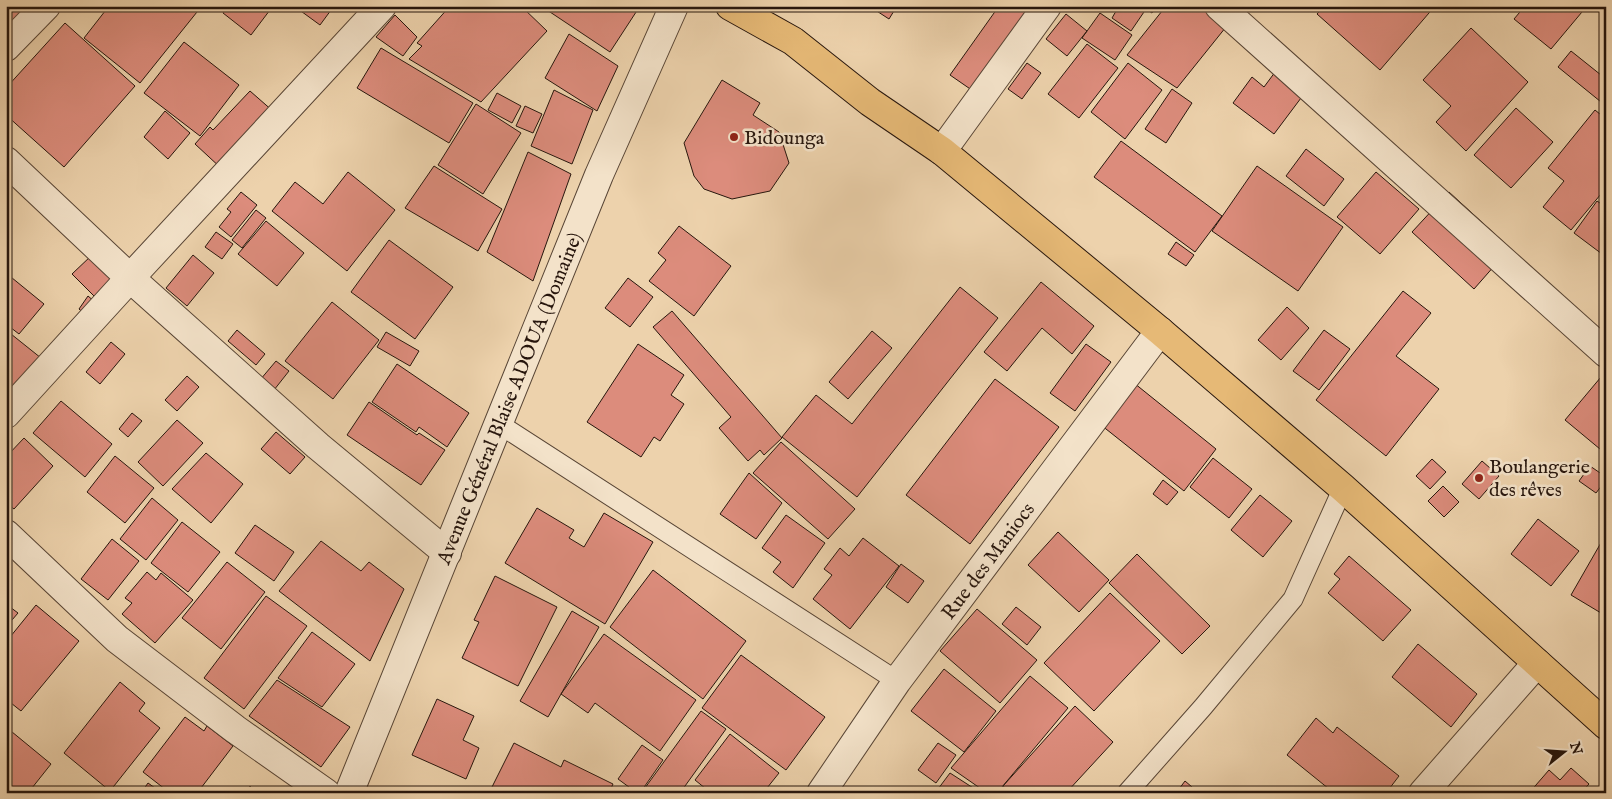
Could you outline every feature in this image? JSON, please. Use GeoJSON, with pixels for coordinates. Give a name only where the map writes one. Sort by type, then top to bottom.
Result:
{"type":"FeatureCollection","features":[{"type":"Feature","properties":{"kind":"highway"},"geometry":{"type":"LineString","coordinates":[[730,6],[793,41],[870,102],[942,151],[1160,331],[1343,488],[1606,725]]}},
{"type":"Feature","properties":{"kind":"street"},"geometry":{"type":"LineString","coordinates":[[6,47],[46,6]]}},
{"type":"Feature","properties":{"kind":"street"},"geometry":{"type":"LineString","coordinates":[[6,414],[382,6]]}},
{"type":"Feature","properties":{"kind":"street","name":"Avenue Général Blaise ADOUA (Domaine)"},"geometry":{"type":"LineString","coordinates":[[349,793],[599,176],[674,6]]}},
{"type":"Feature","properties":{"kind":"street"},"geometry":{"type":"LineString","coordinates":[[942,151],[1048,6]]}},
{"type":"Feature","properties":{"kind":"street"},"geometry":{"type":"LineString","coordinates":[[1219,6],[1606,352]]}},
{"type":"Feature","properties":{"kind":"street"},"geometry":{"type":"LineString","coordinates":[[6,161],[130,278],[318,446],[447,553]]}},
{"type":"Feature","properties":{"kind":"street","name":"Rue des Maniocs"},"geometry":{"type":"LineString","coordinates":[[820,793],[897,681],[1160,331]]}},
{"type":"Feature","properties":{"kind":"street"},"geometry":{"type":"LineString","coordinates":[[6,534],[116,639],[235,729],[326,793]]}},
{"type":"Feature","properties":{"kind":"street"},"geometry":{"type":"LineString","coordinates":[[1422,793],[1537,663]]}},
{"type":"Feature","properties":{"kind":"lane"},"geometry":{"type":"LineString","coordinates":[[499,424],[897,681]]}},
{"type":"Feature","properties":{"kind":"lane"},"geometry":{"type":"LineString","coordinates":[[1127,793],[1203,707],[1293,599],[1343,488]]}},
{"type":"Feature","properties":{"kind":"building"},"geometry":{"type":"Polygon","coordinates":[[[6,6],[29,6],[6,32],[6,6]]]}},
{"type":"Feature","properties":{"kind":"building"},"geometry":{"type":"Polygon","coordinates":[[[109,6],[201,7],[140,83],[84,38],[109,6]]]}},
{"type":"Feature","properties":{"kind":"building"},"geometry":{"type":"Polygon","coordinates":[[[221,6],[273,6],[251,35],[223,13],[225,9],[221,6]]]}},
{"type":"Feature","properties":{"kind":"building"},"geometry":{"type":"Polygon","coordinates":[[[294,6],[334,6],[320,25],[294,6]]]}},
{"type":"Feature","properties":{"kind":"building"},"geometry":{"type":"Polygon","coordinates":[[[450,6],[521,6],[547,31],[481,102],[409,59],[422,46],[417,43],[450,6]]]}},
{"type":"Feature","properties":{"kind":"building"},"geometry":{"type":"Polygon","coordinates":[[[541,6],[640,6],[610,52],[541,6]]]}},
{"type":"Feature","properties":{"kind":"building"},"geometry":{"type":"Polygon","coordinates":[[[869,6],[897,6],[889,19],[869,6]]]}},
{"type":"Feature","properties":{"kind":"building"},"geometry":{"type":"Polygon","coordinates":[[[999,6],[1047,6],[989,102],[950,75],[999,6]]]}},
{"type":"Feature","properties":{"kind":"building"},"geometry":{"type":"Polygon","coordinates":[[[1119,6],[1157,6],[1152,13],[1146,9],[1131,31],[1112,18],[1119,6]]]}},
{"type":"Feature","properties":{"kind":"building"},"geometry":{"type":"Polygon","coordinates":[[[1166,6],[1220,6],[1234,17],[1177,88],[1127,55],[1166,6]]]}},
{"type":"Feature","properties":{"kind":"building"},"geometry":{"type":"Polygon","coordinates":[[[1324,6],[1435,6],[1380,70],[1317,14],[1324,6]]]}},
{"type":"Feature","properties":{"kind":"building"},"geometry":{"type":"Polygon","coordinates":[[[1525,6],[1587,6],[1551,49],[1514,19],[1525,6]]]}},
{"type":"Feature","properties":{"kind":"building"},"geometry":{"type":"Polygon","coordinates":[[[1100,13],[1132,35],[1115,60],[1082,38],[1100,13]]]}},
{"type":"Feature","properties":{"kind":"building"},"geometry":{"type":"Polygon","coordinates":[[[1066,14],[1087,31],[1067,56],[1046,39],[1066,14]]]}},
{"type":"Feature","properties":{"kind":"building"},"geometry":{"type":"Polygon","coordinates":[[[395,15],[417,37],[403,56],[376,37],[395,15]]]}},
{"type":"Feature","properties":{"kind":"building"},"geometry":{"type":"Polygon","coordinates":[[[65,23],[135,86],[64,167],[6,115],[6,88],[65,23]]]}},
{"type":"Feature","properties":{"kind":"building"},"geometry":{"type":"Polygon","coordinates":[[[1471,28],[1528,82],[1466,151],[1436,122],[1451,106],[1423,80],[1471,28]]]}},
{"type":"Feature","properties":{"kind":"building"},"geometry":{"type":"Polygon","coordinates":[[[569,34],[618,66],[597,111],[545,78],[569,34]]]}},
{"type":"Feature","properties":{"kind":"building"},"geometry":{"type":"Polygon","coordinates":[[[184,42],[239,85],[200,136],[144,93],[184,42]]]}},
{"type":"Feature","properties":{"kind":"building"},"geometry":{"type":"Polygon","coordinates":[[[1087,44],[1118,68],[1079,118],[1048,94],[1087,44]]]}},
{"type":"Feature","properties":{"kind":"building"},"geometry":{"type":"Polygon","coordinates":[[[381,48],[473,103],[449,143],[357,88],[381,48]]]}},
{"type":"Feature","properties":{"kind":"building"},"geometry":{"type":"Polygon","coordinates":[[[1571,51],[1606,79],[1606,106],[1558,67],[1571,51]]]}},
{"type":"Feature","properties":{"kind":"building"},"geometry":{"type":"Polygon","coordinates":[[[1287,56],[1316,78],[1274,134],[1233,103],[1252,77],[1264,87],[1287,56]]]}},
{"type":"Feature","properties":{"kind":"building"},"geometry":{"type":"Polygon","coordinates":[[[1027,63],[1041,73],[1022,99],[1008,89],[1027,63]]]}},
{"type":"Feature","properties":{"kind":"building"},"geometry":{"type":"Polygon","coordinates":[[[1128,63],[1162,90],[1125,139],[1091,112],[1128,63]]]}},
{"type":"Feature","properties":{"kind":"building","name":"Bidounga"},"geometry":{"type":"Polygon","coordinates":[[[722,80],[760,103],[753,115],[779,132],[789,163],[770,191],[732,199],[704,189],[694,176],[684,143],[722,80]]]}},
{"type":"Feature","properties":{"kind":"building"},"geometry":{"type":"Polygon","coordinates":[[[1172,89],[1192,103],[1166,143],[1145,129],[1172,89]]]}},
{"type":"Feature","properties":{"kind":"building"},"geometry":{"type":"Polygon","coordinates":[[[554,90],[593,110],[572,164],[531,146],[554,90]]]}},
{"type":"Feature","properties":{"kind":"building"},"geometry":{"type":"Polygon","coordinates":[[[250,91],[274,112],[222,169],[195,144],[210,127],[213,130],[250,91]]]}},
{"type":"Feature","properties":{"kind":"building"},"geometry":{"type":"Polygon","coordinates":[[[497,93],[521,106],[512,123],[488,110],[497,93]]]}},
{"type":"Feature","properties":{"kind":"building"},"geometry":{"type":"Polygon","coordinates":[[[476,104],[521,133],[483,194],[438,165],[476,104]]]}},
{"type":"Feature","properties":{"kind":"building"},"geometry":{"type":"Polygon","coordinates":[[[525,106],[542,114],[533,133],[516,126],[525,106]]]}},
{"type":"Feature","properties":{"kind":"building"},"geometry":{"type":"Polygon","coordinates":[[[1516,108],[1553,142],[1511,188],[1474,155],[1516,108]]]}},
{"type":"Feature","properties":{"kind":"building"},"geometry":{"type":"Polygon","coordinates":[[[1595,110],[1606,119],[1606,188],[1571,230],[1543,207],[1564,181],[1548,168],[1595,110]]]}},
{"type":"Feature","properties":{"kind":"building"},"geometry":{"type":"Polygon","coordinates":[[[165,111],[190,133],[168,159],[144,137],[165,111]]]}},
{"type":"Feature","properties":{"kind":"building"},"geometry":{"type":"Polygon","coordinates":[[[1121,141],[1222,216],[1195,252],[1094,177],[1121,141]]]}},
{"type":"Feature","properties":{"kind":"building"},"geometry":{"type":"Polygon","coordinates":[[[1306,149],[1344,179],[1324,206],[1286,176],[1306,149]]]}},
{"type":"Feature","properties":{"kind":"building"},"geometry":{"type":"Polygon","coordinates":[[[528,152],[571,174],[533,281],[487,252],[528,152]]]}},
{"type":"Feature","properties":{"kind":"building"},"geometry":{"type":"Polygon","coordinates":[[[434,166],[502,209],[478,251],[405,208],[434,166]]]}},
{"type":"Feature","properties":{"kind":"building"},"geometry":{"type":"Polygon","coordinates":[[[1257,166],[1343,227],[1298,291],[1212,231],[1257,166]]]}},
{"type":"Feature","properties":{"kind":"building"},"geometry":{"type":"Polygon","coordinates":[[[348,172],[395,210],[347,271],[272,211],[295,182],[323,204],[348,172]]]}},
{"type":"Feature","properties":{"kind":"building"},"geometry":{"type":"Polygon","coordinates":[[[1376,172],[1419,209],[1380,254],[1337,217],[1376,172]]]}},
{"type":"Feature","properties":{"kind":"building"},"geometry":{"type":"Polygon","coordinates":[[[241,192],[257,205],[231,237],[219,227],[231,212],[227,209],[241,192]]]}},
{"type":"Feature","properties":{"kind":"building"},"geometry":{"type":"Polygon","coordinates":[[[1449,192],[1510,248],[1474,289],[1412,232],[1449,192]]]}},
{"type":"Feature","properties":{"kind":"building"},"geometry":{"type":"Polygon","coordinates":[[[1597,201],[1606,207],[1606,257],[1574,233],[1597,201]]]}},
{"type":"Feature","properties":{"kind":"building"},"geometry":{"type":"Polygon","coordinates":[[[256,210],[266,218],[242,248],[232,240],[256,210]]]}},
{"type":"Feature","properties":{"kind":"building"},"geometry":{"type":"Polygon","coordinates":[[[266,221],[304,253],[277,286],[238,254],[266,221]]]}},
{"type":"Feature","properties":{"kind":"building"},"geometry":{"type":"Polygon","coordinates":[[[679,226],[731,266],[694,316],[649,281],[666,260],[658,253],[679,226]]]}},
{"type":"Feature","properties":{"kind":"building"},"geometry":{"type":"Polygon","coordinates":[[[216,232],[233,244],[222,259],[205,247],[216,232]]]}},
{"type":"Feature","properties":{"kind":"building"},"geometry":{"type":"Polygon","coordinates":[[[389,240],[453,287],[415,339],[351,292],[389,240]]]}},
{"type":"Feature","properties":{"kind":"building"},"geometry":{"type":"Polygon","coordinates":[[[1176,242],[1194,255],[1186,266],[1168,254],[1176,242]]]}},
{"type":"Feature","properties":{"kind":"building"},"geometry":{"type":"Polygon","coordinates":[[[92,255],[120,283],[100,302],[72,274],[92,255]]]}},
{"type":"Feature","properties":{"kind":"building"},"geometry":{"type":"Polygon","coordinates":[[[193,255],[214,273],[187,306],[166,288],[193,255]]]}},
{"type":"Feature","properties":{"kind":"building"},"geometry":{"type":"Polygon","coordinates":[[[6,273],[44,304],[19,334],[6,324],[6,273]]]}},
{"type":"Feature","properties":{"kind":"building"},"geometry":{"type":"Polygon","coordinates":[[[628,278],[653,297],[630,327],[605,308],[628,278]]]}},
{"type":"Feature","properties":{"kind":"building"},"geometry":{"type":"Polygon","coordinates":[[[1041,282],[1094,326],[1072,354],[1042,328],[1007,371],[984,352],[1041,282]]]}},
{"type":"Feature","properties":{"kind":"building"},"geometry":{"type":"Polygon","coordinates":[[[960,287],[998,318],[857,497],[782,437],[816,395],[852,424],[960,287]]]}},
{"type":"Feature","properties":{"kind":"building"},"geometry":{"type":"Polygon","coordinates":[[[1403,291],[1431,313],[1396,356],[1439,389],[1386,456],[1316,400],[1403,291]]]}},
{"type":"Feature","properties":{"kind":"building"},"geometry":{"type":"Polygon","coordinates":[[[88,296],[95,302],[86,315],[79,309],[88,296]]]}},
{"type":"Feature","properties":{"kind":"building"},"geometry":{"type":"Polygon","coordinates":[[[332,302],[379,340],[333,399],[285,361],[332,302]]]}},
{"type":"Feature","properties":{"kind":"building"},"geometry":{"type":"Polygon","coordinates":[[[1287,307],[1309,328],[1281,360],[1258,340],[1287,307]]]}},
{"type":"Feature","properties":{"kind":"building"},"geometry":{"type":"Polygon","coordinates":[[[672,311],[782,438],[764,455],[760,450],[748,461],[719,428],[731,417],[653,327],[672,311]]]}},
{"type":"Feature","properties":{"kind":"building"},"geometry":{"type":"Polygon","coordinates":[[[6,330],[41,358],[6,401],[6,330]]]}},
{"type":"Feature","properties":{"kind":"building"},"geometry":{"type":"Polygon","coordinates":[[[237,330],[265,354],[256,365],[228,341],[237,330]]]}},
{"type":"Feature","properties":{"kind":"building"},"geometry":{"type":"Polygon","coordinates":[[[1324,330],[1350,349],[1319,390],[1293,371],[1324,330]]]}},
{"type":"Feature","properties":{"kind":"building"},"geometry":{"type":"Polygon","coordinates":[[[872,331],[892,348],[848,399],[829,382],[872,331]]]}},
{"type":"Feature","properties":{"kind":"building"},"geometry":{"type":"Polygon","coordinates":[[[386,332],[419,351],[410,366],[377,347],[386,332]]]}},
{"type":"Feature","properties":{"kind":"building"},"geometry":{"type":"Polygon","coordinates":[[[111,342],[125,354],[100,384],[86,372],[111,342]]]}},
{"type":"Feature","properties":{"kind":"building"},"geometry":{"type":"Polygon","coordinates":[[[638,344],[684,375],[671,395],[684,404],[660,441],[654,437],[641,457],[587,422],[638,344]]]}},
{"type":"Feature","properties":{"kind":"building"},"geometry":{"type":"Polygon","coordinates":[[[1086,344],[1111,362],[1075,411],[1050,393],[1086,344]]]}},
{"type":"Feature","properties":{"kind":"building"},"geometry":{"type":"Polygon","coordinates":[[[276,361],[289,371],[274,390],[260,380],[276,361]]]}},
{"type":"Feature","properties":{"kind":"building"},"geometry":{"type":"Polygon","coordinates":[[[397,364],[469,413],[447,447],[419,427],[416,432],[372,402],[397,364]]]}},
{"type":"Feature","properties":{"kind":"building"},"geometry":{"type":"Polygon","coordinates":[[[1606,371],[1606,454],[1565,420],[1606,371]]]}},
{"type":"Feature","properties":{"kind":"building"},"geometry":{"type":"Polygon","coordinates":[[[187,376],[199,387],[177,411],[165,400],[187,376]]]}},
{"type":"Feature","properties":{"kind":"building"},"geometry":{"type":"Polygon","coordinates":[[[995,379],[1059,427],[970,544],[906,495],[995,379]]]}},
{"type":"Feature","properties":{"kind":"building"},"geometry":{"type":"Polygon","coordinates":[[[1134,383],[1216,449],[1184,491],[1101,425],[1134,383]]]}},
{"type":"Feature","properties":{"kind":"building"},"geometry":{"type":"Polygon","coordinates":[[[61,401],[112,444],[85,477],[33,433],[61,401]]]}},
{"type":"Feature","properties":{"kind":"building"},"geometry":{"type":"Polygon","coordinates":[[[369,402],[417,435],[419,433],[445,450],[421,485],[347,435],[369,402]]]}},
{"type":"Feature","properties":{"kind":"building"},"geometry":{"type":"Polygon","coordinates":[[[132,413],[142,421],[128,437],[119,429],[132,413]]]}},
{"type":"Feature","properties":{"kind":"building"},"geometry":{"type":"Polygon","coordinates":[[[177,420],[203,443],[163,486],[138,462],[177,420]]]}},
{"type":"Feature","properties":{"kind":"building"},"geometry":{"type":"Polygon","coordinates":[[[276,432],[305,457],[290,474],[261,449],[276,432]]]}},
{"type":"Feature","properties":{"kind":"building"},"geometry":{"type":"Polygon","coordinates":[[[24,438],[53,466],[14,509],[6,503],[6,457],[24,438]]]}},
{"type":"Feature","properties":{"kind":"building"},"geometry":{"type":"Polygon","coordinates":[[[781,442],[855,509],[828,539],[753,473],[781,442]]]}},
{"type":"Feature","properties":{"kind":"building"},"geometry":{"type":"Polygon","coordinates":[[[206,453],[243,484],[211,523],[172,489],[206,453]]]}},
{"type":"Feature","properties":{"kind":"building"},"geometry":{"type":"Polygon","coordinates":[[[115,456],[154,488],[125,523],[87,492],[115,456]]]}},
{"type":"Feature","properties":{"kind":"building"},"geometry":{"type":"Polygon","coordinates":[[[1213,458],[1252,489],[1229,518],[1190,487],[1213,458]]]}},
{"type":"Feature","properties":{"kind":"building"},"geometry":{"type":"Polygon","coordinates":[[[1432,459],[1446,472],[1430,489],[1416,476],[1432,459]]]}},
{"type":"Feature","properties":{"kind":"building"},"geometry":{"type":"Polygon","coordinates":[[[1482,461],[1499,476],[1479,499],[1462,484],[1482,461]]]}},
{"type":"Feature","properties":{"kind":"building"},"geometry":{"type":"Polygon","coordinates":[[[1590,466],[1606,477],[1606,480],[1596,493],[1579,481],[1590,466]]]}},
{"type":"Feature","properties":{"kind":"building"},"geometry":{"type":"Polygon","coordinates":[[[749,473],[782,503],[756,539],[720,514],[749,473]]]}},
{"type":"Feature","properties":{"kind":"building"},"geometry":{"type":"Polygon","coordinates":[[[1163,480],[1178,492],[1167,505],[1153,494],[1163,480]]]}},
{"type":"Feature","properties":{"kind":"building"},"geometry":{"type":"Polygon","coordinates":[[[1443,486],[1459,502],[1444,517],[1428,501],[1443,486]]]}},
{"type":"Feature","properties":{"kind":"building"},"geometry":{"type":"Polygon","coordinates":[[[1260,495],[1292,521],[1263,557],[1231,530],[1260,495]]]}},
{"type":"Feature","properties":{"kind":"building"},"geometry":{"type":"Polygon","coordinates":[[[152,498],[178,520],[146,560],[120,539],[152,498]]]}},
{"type":"Feature","properties":{"kind":"building"},"geometry":{"type":"Polygon","coordinates":[[[537,508],[574,530],[569,538],[584,547],[604,513],[653,542],[605,624],[505,563],[537,508]]]}},
{"type":"Feature","properties":{"kind":"building"},"geometry":{"type":"Polygon","coordinates":[[[786,515],[825,543],[793,588],[773,572],[781,562],[762,548],[786,515]]]}},
{"type":"Feature","properties":{"kind":"building"},"geometry":{"type":"Polygon","coordinates":[[[1538,519],[1579,551],[1551,586],[1511,554],[1538,519]]]}},
{"type":"Feature","properties":{"kind":"building"},"geometry":{"type":"Polygon","coordinates":[[[182,522],[220,552],[188,592],[151,563],[182,522]]]}},
{"type":"Feature","properties":{"kind":"building"},"geometry":{"type":"Polygon","coordinates":[[[255,525],[294,552],[274,581],[235,553],[255,525]]]}},
{"type":"Feature","properties":{"kind":"building"},"geometry":{"type":"Polygon","coordinates":[[[1058,532],[1109,580],[1079,612],[1028,565],[1058,532]]]}},
{"type":"Feature","properties":{"kind":"building"},"geometry":{"type":"Polygon","coordinates":[[[1606,534],[1606,616],[1571,595],[1606,534]]]}},
{"type":"Feature","properties":{"kind":"building"},"geometry":{"type":"Polygon","coordinates":[[[863,538],[899,566],[850,629],[813,599],[832,575],[824,569],[840,548],[849,556],[863,538]]]}},
{"type":"Feature","properties":{"kind":"building"},"geometry":{"type":"Polygon","coordinates":[[[112,539],[139,561],[108,600],[81,579],[112,539]]]}},
{"type":"Feature","properties":{"kind":"building"},"geometry":{"type":"Polygon","coordinates":[[[321,541],[361,571],[369,562],[404,589],[370,661],[279,591],[321,541]]]}},
{"type":"Feature","properties":{"kind":"building"},"geometry":{"type":"Polygon","coordinates":[[[1137,554],[1210,626],[1182,654],[1109,583],[1137,554]]]}},
{"type":"Feature","properties":{"kind":"building"},"geometry":{"type":"Polygon","coordinates":[[[1349,556],[1411,610],[1383,641],[1328,593],[1340,579],[1334,574],[1349,556]]]}},
{"type":"Feature","properties":{"kind":"building"},"geometry":{"type":"Polygon","coordinates":[[[227,562],[265,592],[221,649],[182,618],[227,562]]]}},
{"type":"Feature","properties":{"kind":"building"},"geometry":{"type":"Polygon","coordinates":[[[901,564],[924,581],[908,603],[886,587],[901,564]]]}},
{"type":"Feature","properties":{"kind":"building"},"geometry":{"type":"Polygon","coordinates":[[[653,570],[746,641],[703,699],[610,627],[653,570]]]}},
{"type":"Feature","properties":{"kind":"building"},"geometry":{"type":"Polygon","coordinates":[[[147,572],[156,580],[161,573],[193,600],[155,643],[122,614],[132,603],[125,598],[147,572]]]}},
{"type":"Feature","properties":{"kind":"building"},"geometry":{"type":"Polygon","coordinates":[[[495,576],[557,607],[518,686],[462,658],[479,622],[474,620],[495,576]]]}},
{"type":"Feature","properties":{"kind":"building"},"geometry":{"type":"Polygon","coordinates":[[[1110,593],[1160,641],[1094,711],[1044,663],[1110,593]]]}},
{"type":"Feature","properties":{"kind":"building"},"geometry":{"type":"Polygon","coordinates":[[[266,596],[307,626],[244,709],[204,678],[266,596]]]}},
{"type":"Feature","properties":{"kind":"building"},"geometry":{"type":"Polygon","coordinates":[[[6,604],[18,613],[6,627],[6,604]]]}},
{"type":"Feature","properties":{"kind":"building"},"geometry":{"type":"Polygon","coordinates":[[[36,605],[79,641],[21,711],[6,699],[6,642],[36,605]]]}},
{"type":"Feature","properties":{"kind":"building"},"geometry":{"type":"Polygon","coordinates":[[[1016,607],[1041,627],[1027,645],[1002,624],[1016,607]]]}},
{"type":"Feature","properties":{"kind":"building"},"geometry":{"type":"Polygon","coordinates":[[[977,609],[1037,660],[1000,703],[940,651],[977,609]]]}},
{"type":"Feature","properties":{"kind":"building"},"geometry":{"type":"Polygon","coordinates":[[[572,611],[599,627],[548,717],[520,701],[572,611]]]}},
{"type":"Feature","properties":{"kind":"building"},"geometry":{"type":"Polygon","coordinates":[[[312,632],[355,664],[322,707],[278,678],[312,632]]]}},
{"type":"Feature","properties":{"kind":"building"},"geometry":{"type":"Polygon","coordinates":[[[604,634],[696,700],[660,751],[595,703],[588,713],[561,694],[604,634]]]}},
{"type":"Feature","properties":{"kind":"building"},"geometry":{"type":"Polygon","coordinates":[[[1418,644],[1477,694],[1451,727],[1392,677],[1418,644]]]}},
{"type":"Feature","properties":{"kind":"building"},"geometry":{"type":"Polygon","coordinates":[[[741,655],[825,717],[786,770],[702,708],[741,655]]]}},
{"type":"Feature","properties":{"kind":"building"},"geometry":{"type":"Polygon","coordinates":[[[944,669],[996,711],[964,752],[911,711],[944,669]]]}},
{"type":"Feature","properties":{"kind":"building"},"geometry":{"type":"Polygon","coordinates":[[[1030,676],[1068,708],[997,793],[987,793],[951,768],[1030,676]]]}},
{"type":"Feature","properties":{"kind":"building"},"geometry":{"type":"Polygon","coordinates":[[[277,680],[350,727],[321,767],[249,716],[277,680]]]}},
{"type":"Feature","properties":{"kind":"building"},"geometry":{"type":"Polygon","coordinates":[[[120,682],[145,703],[139,711],[160,728],[110,791],[64,753],[120,682]]]}},
{"type":"Feature","properties":{"kind":"building"},"geometry":{"type":"Polygon","coordinates":[[[437,699],[474,716],[463,740],[479,748],[466,779],[412,755],[437,699]]]}},
{"type":"Feature","properties":{"kind":"building"},"geometry":{"type":"Polygon","coordinates":[[[1075,706],[1113,742],[1066,793],[1061,788],[1057,793],[1011,793],[1003,786],[1075,706]]]}},
{"type":"Feature","properties":{"kind":"building"},"geometry":{"type":"Polygon","coordinates":[[[701,711],[726,729],[680,793],[642,792],[701,711]]]}},
{"type":"Feature","properties":{"kind":"building"},"geometry":{"type":"Polygon","coordinates":[[[185,717],[204,731],[207,726],[233,746],[201,788],[204,790],[202,793],[170,793],[143,772],[185,717]]]}},
{"type":"Feature","properties":{"kind":"building"},"geometry":{"type":"Polygon","coordinates":[[[1316,718],[1333,733],[1337,727],[1399,776],[1386,793],[1334,793],[1287,755],[1316,718]]]}},
{"type":"Feature","properties":{"kind":"building"},"geometry":{"type":"Polygon","coordinates":[[[6,727],[51,764],[28,793],[6,793],[6,727]]]}},
{"type":"Feature","properties":{"kind":"building"},"geometry":{"type":"Polygon","coordinates":[[[730,734],[779,773],[763,793],[711,793],[695,780],[730,734]]]}},
{"type":"Feature","properties":{"kind":"building"},"geometry":{"type":"Polygon","coordinates":[[[514,743],[561,767],[564,760],[613,784],[609,793],[489,793],[514,743]]]}},
{"type":"Feature","properties":{"kind":"building"},"geometry":{"type":"Polygon","coordinates":[[[938,743],[956,755],[936,783],[918,770],[938,743]]]}},
{"type":"Feature","properties":{"kind":"building"},"geometry":{"type":"Polygon","coordinates":[[[642,745],[663,760],[640,793],[637,793],[618,779],[642,745]]]}},
{"type":"Feature","properties":{"kind":"building"},"geometry":{"type":"Polygon","coordinates":[[[1571,768],[1589,784],[1581,793],[1529,793],[1549,770],[1560,780],[1571,768]]]}},
{"type":"Feature","properties":{"kind":"building"},"geometry":{"type":"Polygon","coordinates":[[[950,773],[981,793],[935,793],[950,773]]]}},
{"type":"Feature","properties":{"kind":"building"},"geometry":{"type":"Polygon","coordinates":[[[1185,781],[1199,793],[1176,793],[1185,781]]]}},
{"type":"Feature","properties":{"kind":"building"},"geometry":{"type":"Polygon","coordinates":[[[148,783],[162,793],[141,793],[148,783]]]}},
{"type":"Feature","properties":{"kind":"building"},"geometry":{"type":"Polygon","coordinates":[[[250,786],[257,793],[245,793],[250,786]]]}},
{"type":"Feature","properties":{"kind":"place","name":"Bidounga"},"geometry":{"type":"Point","coordinates":[734,137]}},
{"type":"Feature","properties":{"kind":"place","name":"Boulangerie des rêves"},"geometry":{"type":"Point","coordinates":[1479,478]}}]}
